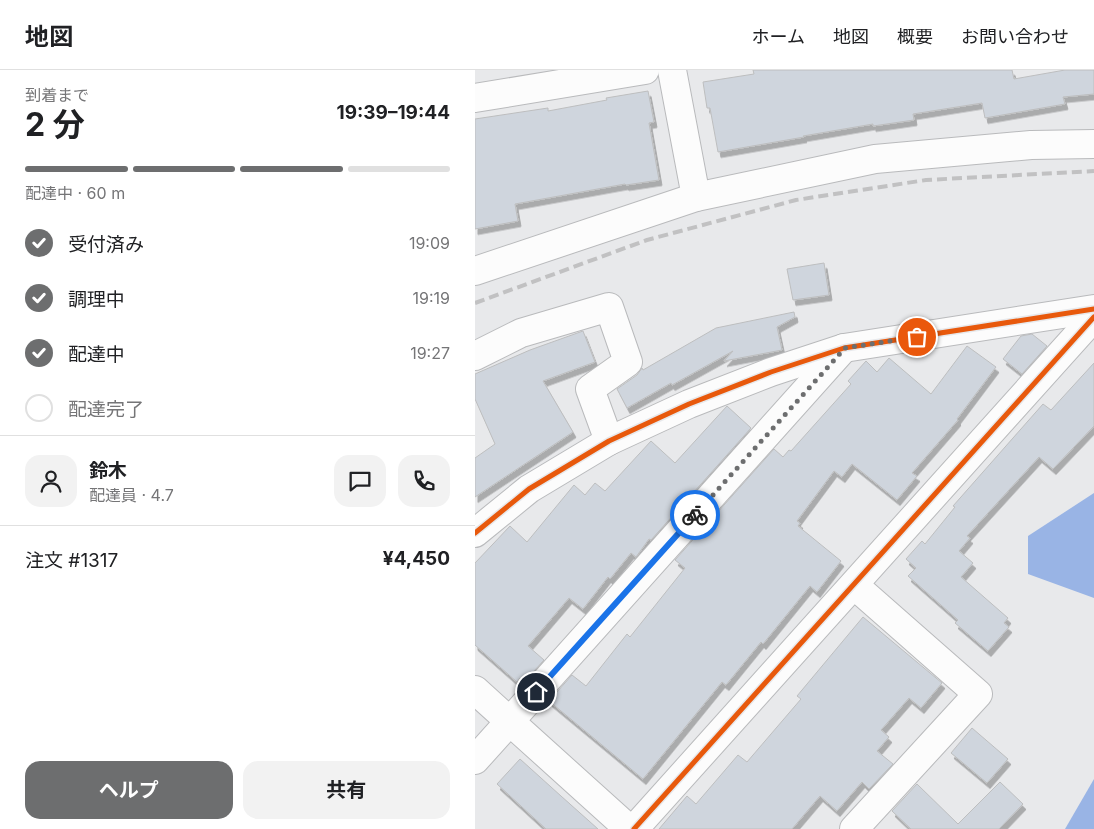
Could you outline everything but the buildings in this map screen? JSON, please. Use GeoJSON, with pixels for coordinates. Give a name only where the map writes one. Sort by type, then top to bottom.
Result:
{"type":"FeatureCollection","features":[{"type":"Feature","properties":{"kind":"street"},"geometry":{"type":"LineString","coordinates":[[475,98],[645,70]]}},
{"type":"Feature","properties":{"kind":"street"},"geometry":{"type":"LineString","coordinates":[[672,70],[696,197]]}},
{"type":"Feature","properties":{"kind":"street"},"geometry":{"type":"LineString","coordinates":[[475,271],[696,197],[875,159],[1031,145],[1094,144]]}},
{"type":"Feature","properties":{"kind":"street"},"geometry":{"type":"LineString","coordinates":[[475,356],[521,333],[609,306],[628,362],[589,389],[609,441]]}},
{"type":"Feature","properties":{"kind":"street"},"geometry":{"type":"LineString","coordinates":[[475,533],[529,489],[609,441],[689,404],[771,372],[845,348],[1094,309]]}},
{"type":"Feature","properties":{"kind":"street"},"geometry":{"type":"LineString","coordinates":[[634,829],[1094,318]]}},
{"type":"Feature","properties":{"kind":"street"},"geometry":{"type":"LineString","coordinates":[[475,760],[845,348]]}},
{"type":"Feature","properties":{"kind":"street"},"geometry":{"type":"LineString","coordinates":[[854,585],[978,694],[854,829]]}},
{"type":"Feature","properties":{"kind":"street"},"geometry":{"type":"LineString","coordinates":[[475,690],[629,829]]}},
{"type":"Feature","properties":{"kind":"water"},"geometry":{"type":"Polygon","coordinates":[[[1094,493],[1094,598],[1028,574],[1028,536],[1094,493]]]}},
{"type":"Feature","properties":{"kind":"water"},"geometry":{"type":"Polygon","coordinates":[[[1094,779],[1094,829],[1065,829],[1094,779]]]}},
{"type":"Feature","properties":{"kind":"railway"},"geometry":{"type":"LineString","coordinates":[[475,303],[647,240],[796,200],[926,180],[1094,171]]}},
{"type":"Feature","properties":{"kind":"cycle path"},"geometry":{"type":"LineString","coordinates":[[475,533],[529,489],[609,441],[689,404],[771,372],[844,348],[1094,309]]}},
{"type":"Feature","properties":{"kind":"cycle path"},"geometry":{"type":"LineString","coordinates":[[634,829],[1094,317]]}},
{"type":"Feature","properties":{"kind":"way so far"},"geometry":{"type":"LineString","coordinates":[[695,515],[845,348],[917,337]]}},
{"type":"Feature","properties":{"kind":"route"},"geometry":{"type":"LineString","coordinates":[[536,692],[695,515]]}}]}
